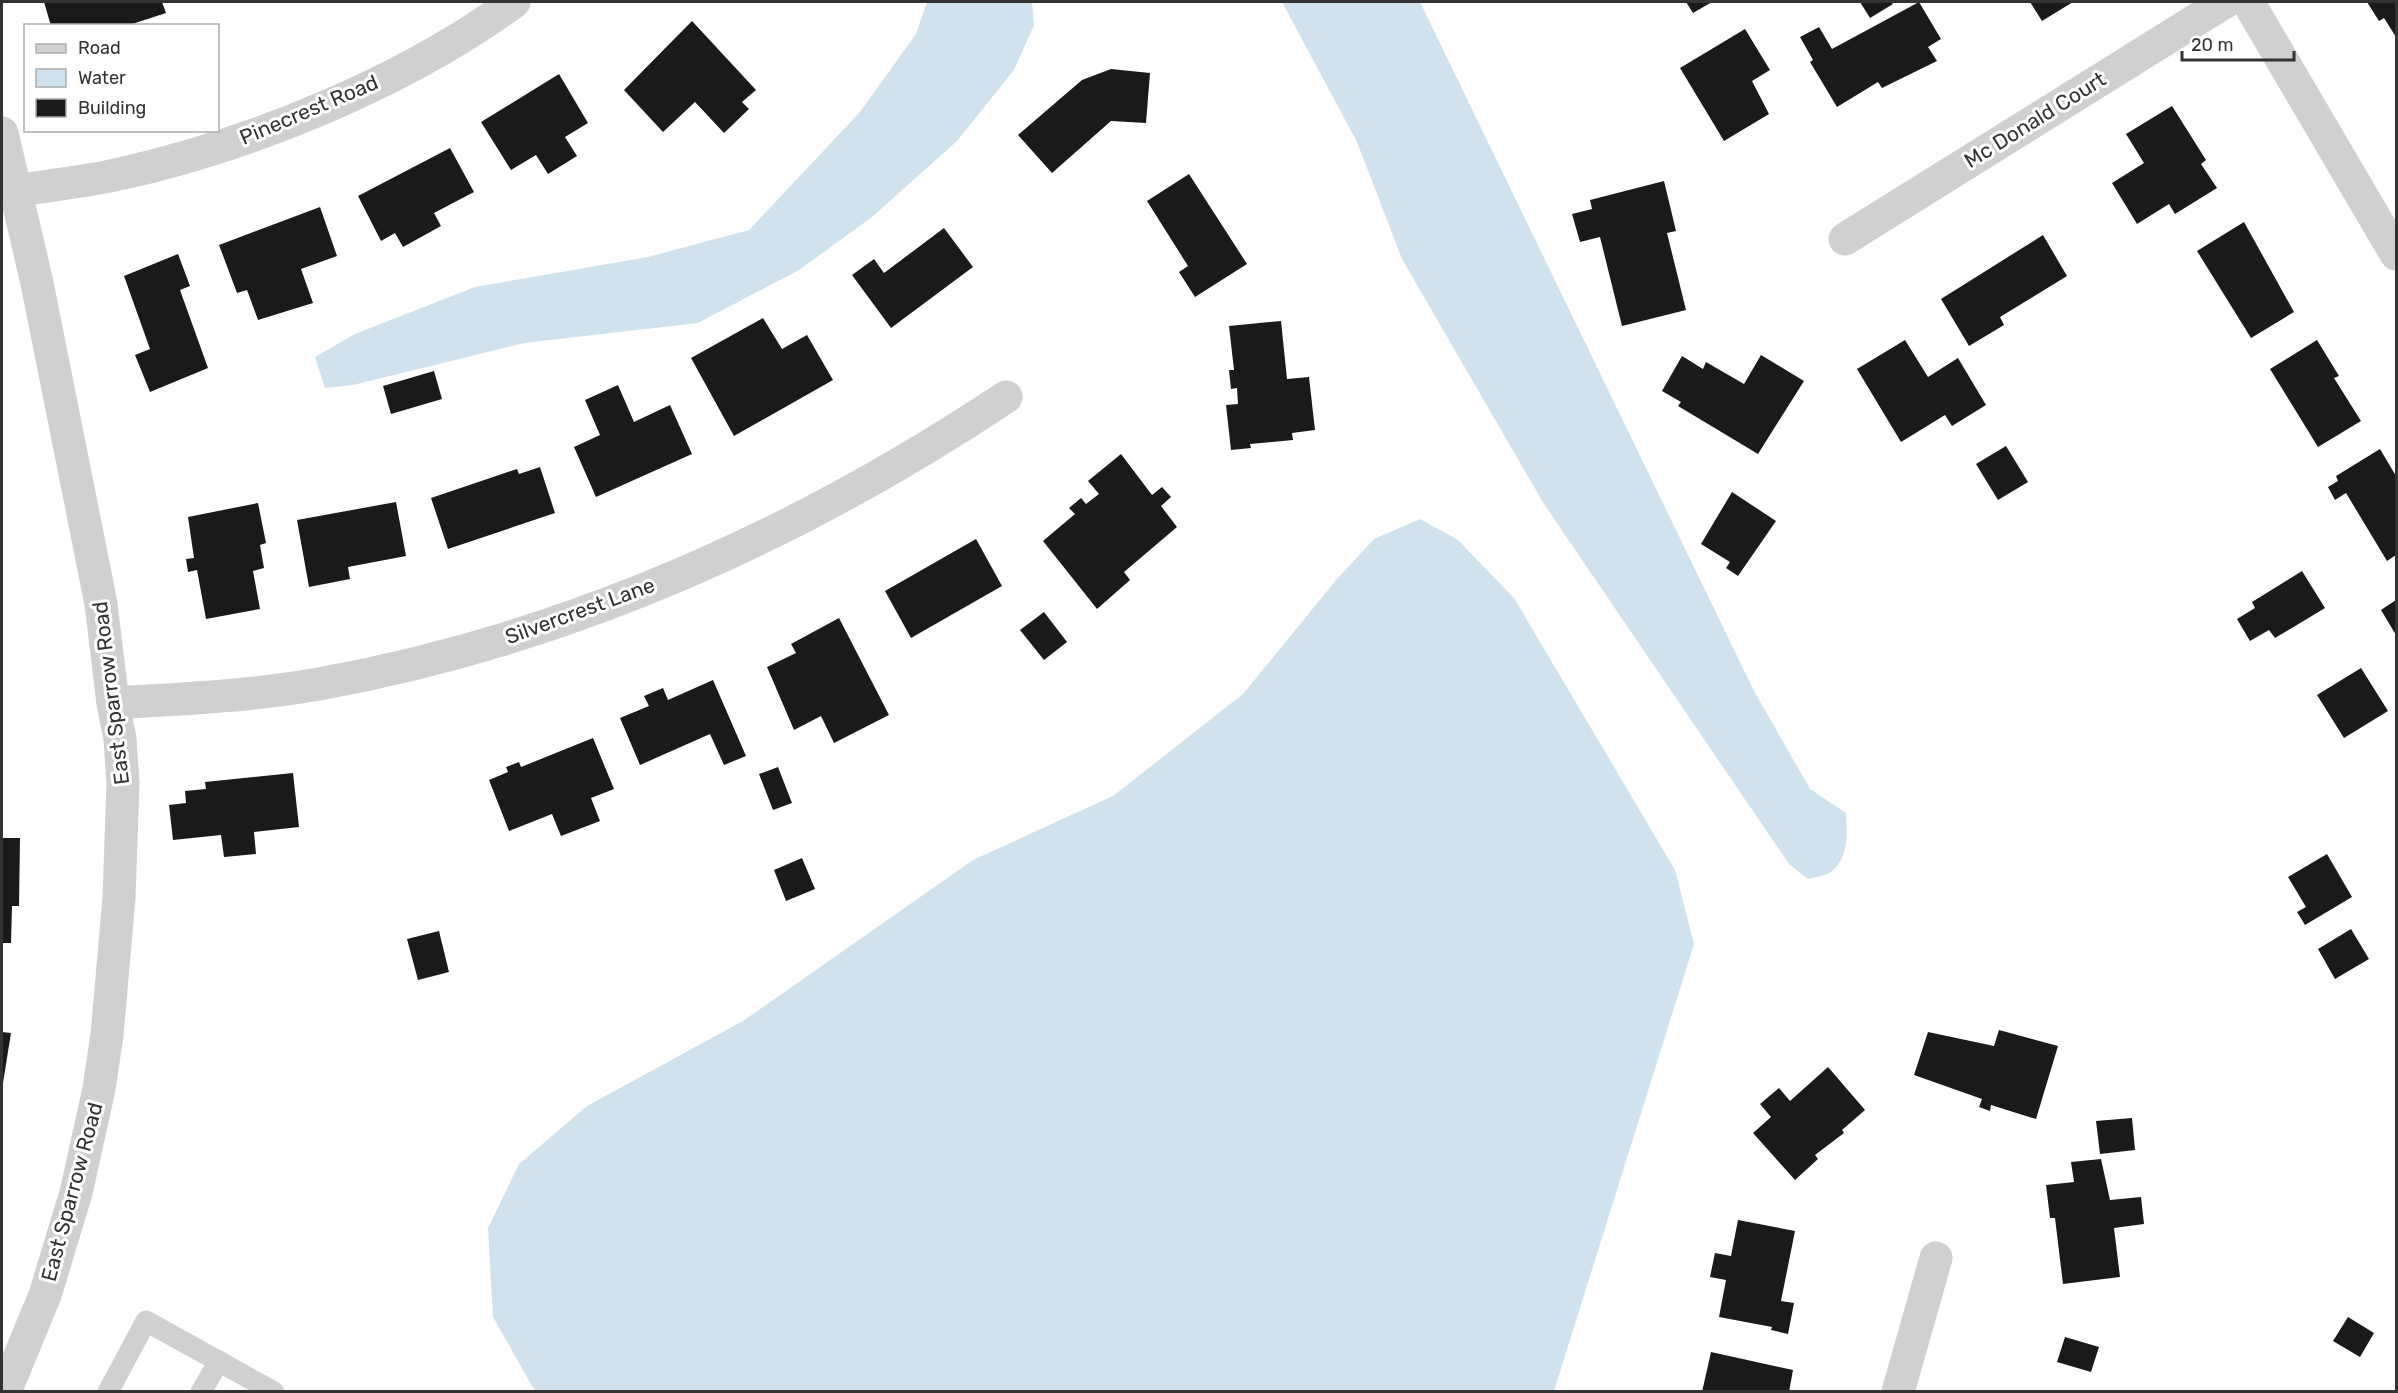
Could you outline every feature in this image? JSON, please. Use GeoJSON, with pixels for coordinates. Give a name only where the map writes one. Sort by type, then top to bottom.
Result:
{"type":"FeatureCollection","features":[{"type":"Feature","properties":{"kind":"street","name":"Pinecrest Road"},"geometry":{"type":"LineString","coordinates":[[16,191],[125,172],[211,150],[305,116],[412,65],[514,2]]}},
{"type":"Feature","properties":{"kind":"street","name":"Mc Donald Court"},"geometry":{"type":"LineString","coordinates":[[1845,238],[2225,2]]}},
{"type":"Feature","properties":{"kind":"street"},"geometry":{"type":"LineString","coordinates":[[2248,2],[2397,254]]}},
{"type":"Feature","properties":{"kind":"street","name":"East Sparrow Road"},"geometry":{"type":"LineString","coordinates":[[2,133],[40,295],[101,604],[113,703],[120,739],[123,783],[119,898],[104,1057],[76,1193],[45,1295],[5,1392]]}},
{"type":"Feature","properties":{"kind":"street","name":"Silvercrest Lane"},"geometry":{"type":"LineString","coordinates":[[113,703],[226,696],[316,684],[405,667],[503,639],[624,598],[741,548],[842,497],[943,439],[1006,397]]}},
{"type":"Feature","properties":{"kind":"street"},"geometry":{"type":"LineString","coordinates":[[1899,1392],[1936,1258]]}},
{"type":"Feature","properties":{"kind":"lane"},"geometry":{"type":"LineString","coordinates":[[108,1392],[146,1321],[274,1392]]}},
{"type":"Feature","properties":{"kind":"lane"},"geometry":{"type":"LineString","coordinates":[[201,1392],[219,1361]]}},
{"type":"Feature","properties":{"kind":"water"},"geometry":{"type":"Polygon","coordinates":[[[927,2],[1032,2],[1034,25],[1014,70],[957,141],[872,217],[799,270],[698,323],[524,343],[353,385],[325,388],[315,357],[355,334],[475,287],[648,257],[749,230],[860,112],[916,34],[927,2]]]}},
{"type":"Feature","properties":{"kind":"water"},"geometry":{"type":"Polygon","coordinates":[[[1282,2],[1420,2],[1754,691],[1810,789],[1846,813],[1846,845],[1841,860],[1831,872],[1808,879],[1789,864],[1544,504],[1402,259],[1357,142],[1282,2]]]}},
{"type":"Feature","properties":{"kind":"water"},"geometry":{"type":"Polygon","coordinates":[[[1420,519],[1458,540],[1514,598],[1675,870],[1694,944],[1554,1391],[535,1391],[493,1317],[488,1228],[519,1164],[587,1106],[743,1021],[973,860],[1113,796],[1243,694],[1337,579],[1374,539],[1420,519]]]}},
{"type":"Feature","properties":{"kind":"building"},"geometry":{"type":"Polygon","coordinates":[[[44,2],[162,2],[166,13],[132,24],[50,24],[44,2]]]}},
{"type":"Feature","properties":{"kind":"building"},"geometry":{"type":"Polygon","coordinates":[[[1686,2],[1712,2],[1693,13],[1686,2]]]}},
{"type":"Feature","properties":{"kind":"building"},"geometry":{"type":"Polygon","coordinates":[[[1860,2],[1891,2],[1893,4],[1870,18],[1860,2]]]}},
{"type":"Feature","properties":{"kind":"building"},"geometry":{"type":"Polygon","coordinates":[[[1919,2],[1941,39],[1928,47],[1937,61],[1882,88],[1878,82],[1837,107],[1810,62],[1813,60],[1800,37],[1819,27],[1832,49],[1919,2]]]}},
{"type":"Feature","properties":{"kind":"building"},"geometry":{"type":"Polygon","coordinates":[[[2030,2],[2073,2],[2042,21],[2030,2]]]}},
{"type":"Feature","properties":{"kind":"building"},"geometry":{"type":"Polygon","coordinates":[[[2367,2],[2396,2],[2396,37],[2384,18],[2379,21],[2367,2]]]}},
{"type":"Feature","properties":{"kind":"building"},"geometry":{"type":"Polygon","coordinates":[[[692,21],[756,90],[742,102],[749,109],[724,133],[695,102],[663,132],[624,90],[692,21]]]}},
{"type":"Feature","properties":{"kind":"building"},"geometry":{"type":"Polygon","coordinates":[[[1745,29],[1770,70],[1752,81],[1769,114],[1724,141],[1680,68],[1745,29]]]}},
{"type":"Feature","properties":{"kind":"building"},"geometry":{"type":"Polygon","coordinates":[[[1111,69],[1150,73],[1146,123],[1111,121],[1052,173],[1018,135],[1082,80],[1111,69]]]}},
{"type":"Feature","properties":{"kind":"building"},"geometry":{"type":"Polygon","coordinates":[[[559,74],[588,123],[565,137],[577,156],[548,174],[536,155],[511,170],[481,122],[559,74]]]}},
{"type":"Feature","properties":{"kind":"building"},"geometry":{"type":"Polygon","coordinates":[[[2172,106],[2206,160],[2201,164],[2217,188],[2175,214],[2169,204],[2137,224],[2112,183],[2144,163],[2126,134],[2172,106]]]}},
{"type":"Feature","properties":{"kind":"building"},"geometry":{"type":"Polygon","coordinates":[[[450,148],[474,192],[434,213],[441,226],[403,247],[395,233],[381,241],[358,196],[450,148]]]}},
{"type":"Feature","properties":{"kind":"building"},"geometry":{"type":"Polygon","coordinates":[[[1189,174],[1247,264],[1195,297],[1179,272],[1188,266],[1147,201],[1189,174]]]}},
{"type":"Feature","properties":{"kind":"building"},"geometry":{"type":"Polygon","coordinates":[[[1664,181],[1676,231],[1667,233],[1686,310],[1622,326],[1600,237],[1580,242],[1572,214],[1592,209],[1590,200],[1664,181]]]}},
{"type":"Feature","properties":{"kind":"building"},"geometry":{"type":"Polygon","coordinates":[[[320,207],[337,256],[301,269],[313,303],[258,320],[247,290],[237,293],[219,245],[320,207]]]}},
{"type":"Feature","properties":{"kind":"building"},"geometry":{"type":"Polygon","coordinates":[[[2244,222],[2294,312],[2251,338],[2197,251],[2244,222]]]}},
{"type":"Feature","properties":{"kind":"building"},"geometry":{"type":"Polygon","coordinates":[[[944,228],[973,267],[891,328],[852,275],[874,259],[884,273],[944,228]]]}},
{"type":"Feature","properties":{"kind":"building"},"geometry":{"type":"Polygon","coordinates":[[[2043,235],[2067,276],[2000,317],[2004,325],[1969,346],[1941,299],[2043,235]]]}},
{"type":"Feature","properties":{"kind":"building"},"geometry":{"type":"Polygon","coordinates":[[[178,254],[190,286],[180,290],[208,368],[150,392],[135,355],[150,349],[124,276],[178,254]]]}},
{"type":"Feature","properties":{"kind":"building"},"geometry":{"type":"Polygon","coordinates":[[[763,318],[782,349],[807,335],[833,380],[734,436],[691,358],[763,318]]]}},
{"type":"Feature","properties":{"kind":"building"},"geometry":{"type":"Polygon","coordinates":[[[1281,321],[1287,379],[1309,377],[1315,430],[1292,433],[1293,440],[1250,444],[1251,448],[1231,450],[1226,405],[1238,404],[1237,388],[1231,389],[1229,370],[1234,370],[1229,326],[1281,321]]]}},
{"type":"Feature","properties":{"kind":"building"},"geometry":{"type":"Polygon","coordinates":[[[1905,340],[1928,377],[1958,358],[1986,405],[1952,426],[1945,415],[1901,442],[1857,369],[1905,340]]]}},
{"type":"Feature","properties":{"kind":"building"},"geometry":{"type":"Polygon","coordinates":[[[2317,340],[2339,376],[2334,378],[2361,421],[2318,447],[2270,369],[2317,340]]]}},
{"type":"Feature","properties":{"kind":"building"},"geometry":{"type":"Polygon","coordinates":[[[1761,355],[1804,381],[1758,454],[1678,406],[1681,402],[1662,391],[1682,356],[1703,369],[1706,362],[1744,384],[1761,355]]]}},
{"type":"Feature","properties":{"kind":"building"},"geometry":{"type":"Polygon","coordinates":[[[434,371],[442,399],[391,414],[383,386],[434,371]]]}},
{"type":"Feature","properties":{"kind":"building"},"geometry":{"type":"Polygon","coordinates":[[[618,385],[634,422],[670,405],[692,454],[596,497],[574,447],[600,435],[585,400],[618,385]]]}},
{"type":"Feature","properties":{"kind":"building"},"geometry":{"type":"Polygon","coordinates":[[[2006,446],[2028,482],[1998,500],[1976,464],[2006,446]]]}},
{"type":"Feature","properties":{"kind":"building"},"geometry":{"type":"Polygon","coordinates":[[[2380,449],[2396,476],[2396,555],[2387,561],[2346,493],[2335,500],[2328,487],[2338,481],[2336,476],[2380,449]]]}},
{"type":"Feature","properties":{"kind":"building"},"geometry":{"type":"Polygon","coordinates":[[[1121,454],[1152,495],[1162,487],[1171,497],[1161,506],[1177,527],[1124,572],[1130,580],[1097,609],[1043,541],[1075,514],[1069,508],[1081,498],[1086,504],[1099,494],[1088,481],[1121,454]]]}},
{"type":"Feature","properties":{"kind":"building"},"geometry":{"type":"Polygon","coordinates":[[[540,467],[555,513],[448,549],[431,498],[517,469],[519,474],[540,467]]]}},
{"type":"Feature","properties":{"kind":"building"},"geometry":{"type":"Polygon","coordinates":[[[1732,492],[1776,521],[1738,576],[1726,568],[1730,562],[1701,544],[1732,492]]]}},
{"type":"Feature","properties":{"kind":"building"},"geometry":{"type":"Polygon","coordinates":[[[396,502],[406,556],[348,567],[350,579],[309,587],[297,520],[396,502]]]}},
{"type":"Feature","properties":{"kind":"building"},"geometry":{"type":"Polygon","coordinates":[[[258,503],[266,543],[260,545],[264,568],[253,571],[260,609],[206,619],[197,570],[188,572],[186,559],[194,558],[188,517],[258,503]]]}},
{"type":"Feature","properties":{"kind":"building"},"geometry":{"type":"Polygon","coordinates":[[[976,539],[1002,586],[911,638],[885,591],[976,539]]]}},
{"type":"Feature","properties":{"kind":"building"},"geometry":{"type":"Polygon","coordinates":[[[2302,571],[2325,608],[2275,638],[2269,630],[2250,641],[2237,619],[2255,608],[2252,602],[2302,571]]]}},
{"type":"Feature","properties":{"kind":"building"},"geometry":{"type":"Polygon","coordinates":[[[2396,600],[2396,635],[2381,610],[2396,600]]]}},
{"type":"Feature","properties":{"kind":"building"},"geometry":{"type":"Polygon","coordinates":[[[1044,612],[1067,642],[1044,660],[1020,630],[1044,612]]]}},
{"type":"Feature","properties":{"kind":"building"},"geometry":{"type":"Polygon","coordinates":[[[839,618],[889,715],[834,743],[821,716],[794,730],[767,667],[796,653],[791,644],[839,618]]]}},
{"type":"Feature","properties":{"kind":"building"},"geometry":{"type":"Polygon","coordinates":[[[2361,668],[2388,711],[2344,738],[2317,695],[2361,668]]]}},
{"type":"Feature","properties":{"kind":"building"},"geometry":{"type":"Polygon","coordinates":[[[713,680],[746,756],[724,765],[710,734],[640,765],[620,718],[649,706],[644,696],[663,688],[668,700],[713,680]]]}},
{"type":"Feature","properties":{"kind":"building"},"geometry":{"type":"Polygon","coordinates":[[[593,738],[614,789],[591,798],[600,821],[561,836],[552,814],[509,831],[489,780],[508,772],[506,767],[519,762],[521,767],[593,738]]]}},
{"type":"Feature","properties":{"kind":"building"},"geometry":{"type":"Polygon","coordinates":[[[778,767],[792,803],[773,810],[759,774],[778,767]]]}},
{"type":"Feature","properties":{"kind":"building"},"geometry":{"type":"Polygon","coordinates":[[[293,773],[299,827],[254,832],[256,854],[224,857],[221,835],[173,840],[169,805],[186,803],[185,791],[206,789],[205,782],[293,773]]]}},
{"type":"Feature","properties":{"kind":"building"},"geometry":{"type":"Polygon","coordinates":[[[2,838],[20,838],[19,906],[12,906],[11,943],[2,943],[2,838]]]}},
{"type":"Feature","properties":{"kind":"building"},"geometry":{"type":"Polygon","coordinates":[[[2327,854],[2352,897],[2305,925],[2297,912],[2306,907],[2288,877],[2327,854]]]}},
{"type":"Feature","properties":{"kind":"building"},"geometry":{"type":"Polygon","coordinates":[[[802,858],[815,889],[786,901],[774,870],[802,858]]]}},
{"type":"Feature","properties":{"kind":"building"},"geometry":{"type":"Polygon","coordinates":[[[2351,929],[2369,959],[2335,979],[2318,949],[2351,929]]]}},
{"type":"Feature","properties":{"kind":"building"},"geometry":{"type":"Polygon","coordinates":[[[439,931],[449,972],[418,980],[407,939],[439,931]]]}},
{"type":"Feature","properties":{"kind":"building"},"geometry":{"type":"Polygon","coordinates":[[[1999,1030],[2058,1046],[2036,1119],[1991,1105],[1990,1111],[1979,1107],[1982,1099],[1914,1075],[1928,1032],[1994,1046],[1999,1030]]]}},
{"type":"Feature","properties":{"kind":"building"},"geometry":{"type":"Polygon","coordinates":[[[2,1032],[11,1033],[3,1083],[2,1083],[2,1032]]]}},
{"type":"Feature","properties":{"kind":"building"},"geometry":{"type":"Polygon","coordinates":[[[1828,1067],[1865,1110],[1842,1130],[1844,1133],[1815,1155],[1818,1159],[1795,1180],[1753,1133],[1771,1117],[1760,1104],[1779,1088],[1790,1101],[1828,1067]]]}},
{"type":"Feature","properties":{"kind":"building"},"geometry":{"type":"Polygon","coordinates":[[[2132,1118],[2135,1150],[2100,1154],[2096,1121],[2132,1118]]]}},
{"type":"Feature","properties":{"kind":"building"},"geometry":{"type":"Polygon","coordinates":[[[2101,1159],[2110,1200],[2141,1197],[2144,1224],[2114,1228],[2120,1277],[2063,1284],[2055,1218],[2050,1218],[2046,1185],[2074,1182],[2071,1162],[2101,1159]]]}},
{"type":"Feature","properties":{"kind":"building"},"geometry":{"type":"Polygon","coordinates":[[[1738,1220],[1795,1231],[1781,1301],[1794,1303],[1788,1334],[1771,1330],[1772,1327],[1719,1317],[1726,1280],[1710,1277],[1715,1253],[1731,1256],[1738,1220]]]}},
{"type":"Feature","properties":{"kind":"building"},"geometry":{"type":"Polygon","coordinates":[[[2348,1317],[2374,1333],[2360,1357],[2333,1341],[2348,1317]]]}},
{"type":"Feature","properties":{"kind":"building"},"geometry":{"type":"Polygon","coordinates":[[[2065,1337],[2099,1347],[2091,1372],[2057,1362],[2065,1337]]]}},
{"type":"Feature","properties":{"kind":"building"},"geometry":{"type":"Polygon","coordinates":[[[1711,1352],[1793,1370],[1789,1392],[1702,1392],[1711,1352]]]}}]}
